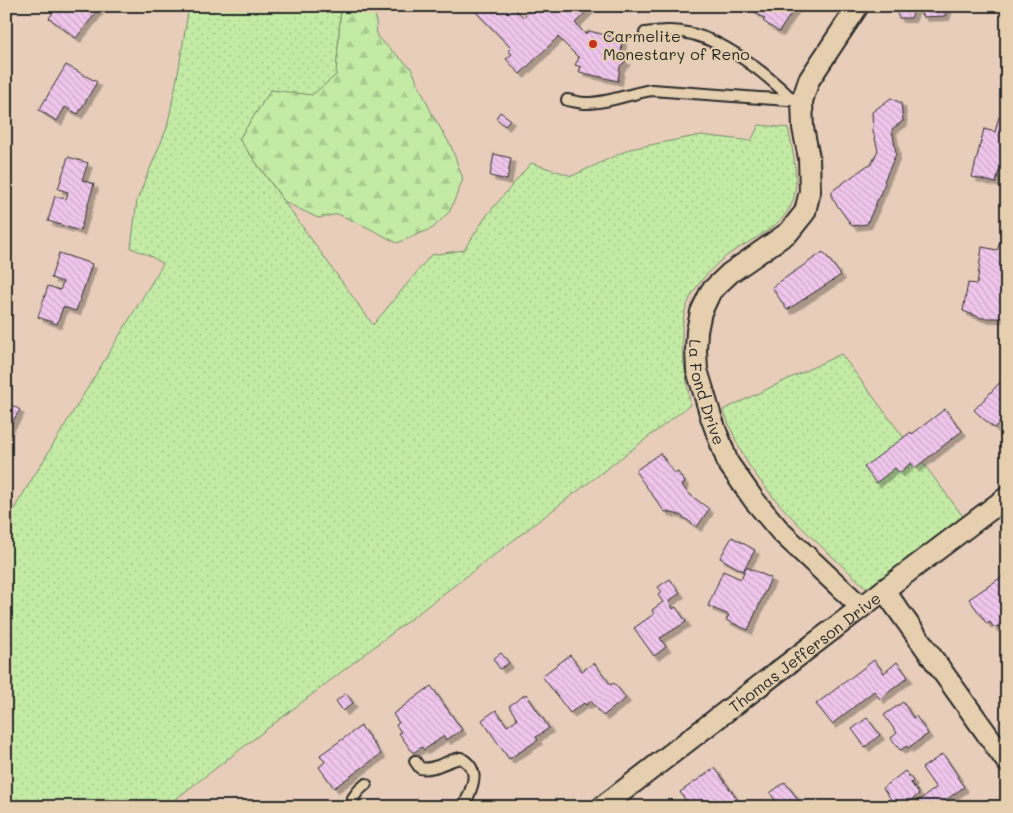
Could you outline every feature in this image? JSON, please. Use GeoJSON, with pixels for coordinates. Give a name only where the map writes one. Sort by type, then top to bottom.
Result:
{"type":"FeatureCollection","features":[{"type":"Feature","properties":{"kind":"street","name":"La Fond Drive"},"geometry":{"type":"LineString","coordinates":[[858,6],[797,101],[809,158],[810,191],[805,212],[789,232],[730,273],[712,291],[702,312],[698,331],[697,370],[711,417],[728,463],[754,500],[781,532],[861,607]]}},
{"type":"Feature","properties":{"kind":"street","name":"Thomas Jefferson Drive"},"geometry":{"type":"LineString","coordinates":[[608,805],[861,607],[1007,497]]}},
{"type":"Feature","properties":{"kind":"street"},"geometry":{"type":"LineString","coordinates":[[884,590],[1007,762]]}},
{"type":"Feature","properties":{"kind":"lane"},"geometry":{"type":"LineString","coordinates":[[645,33],[678,32],[710,41],[735,53],[797,101]]}},
{"type":"Feature","properties":{"kind":"lane"},"geometry":{"type":"LineString","coordinates":[[567,100],[587,103],[652,90],[797,101]]}},
{"type":"Feature","properties":{"kind":"lane"},"geometry":{"type":"LineString","coordinates":[[415,761],[420,768],[428,770],[451,760],[461,758],[468,762],[473,768],[474,778],[464,807]]}},
{"type":"Feature","properties":{"kind":"lane"},"geometry":{"type":"LineString","coordinates":[[353,807],[353,798],[366,784]]}},
{"type":"Feature","properties":{"kind":"green space"},"geometry":{"type":"Polygon","coordinates":[[[189,6],[341,6],[336,75],[312,96],[271,90],[239,139],[373,325],[431,255],[464,250],[487,215],[531,163],[572,176],[630,149],[701,135],[751,141],[759,125],[788,128],[795,168],[795,192],[791,205],[785,215],[775,225],[720,261],[690,297],[683,322],[682,346],[690,405],[165,807],[6,807],[6,522],[163,264],[149,255],[131,248],[137,200],[167,128],[189,6]]]}},
{"type":"Feature","properties":{"kind":"green space"},"geometry":{"type":"Polygon","coordinates":[[[341,6],[375,6],[377,37],[411,68],[432,114],[451,146],[463,179],[450,211],[433,228],[397,243],[338,214],[318,218],[285,202],[239,139],[271,90],[312,95],[336,75],[341,6]]]}},
{"type":"Feature","properties":{"kind":"green space"},"geometry":{"type":"Polygon","coordinates":[[[841,354],[965,519],[871,588],[864,586],[833,557],[787,512],[759,480],[743,456],[723,410],[841,354]]]}},
{"type":"Feature","properties":{"kind":"building"},"geometry":{"type":"Polygon","coordinates":[[[58,6],[95,6],[99,9],[76,38],[49,18],[58,6]]]}},
{"type":"Feature","properties":{"kind":"building","name":"Carmelite Monestary of Reno"},"geometry":{"type":"Polygon","coordinates":[[[470,6],[512,6],[523,17],[535,6],[592,6],[575,23],[585,34],[589,31],[622,39],[621,58],[626,61],[620,66],[618,81],[579,72],[581,67],[575,65],[579,58],[558,37],[520,74],[506,59],[512,54],[508,51],[511,48],[470,6]]]}},
{"type":"Feature","properties":{"kind":"building"},"geometry":{"type":"Polygon","coordinates":[[[756,6],[796,6],[779,32],[753,11],[756,6]]]}},
{"type":"Feature","properties":{"kind":"building"},"geometry":{"type":"Polygon","coordinates":[[[893,6],[948,6],[945,16],[923,17],[919,10],[914,10],[911,18],[899,18],[893,6]]]}},
{"type":"Feature","properties":{"kind":"building"},"geometry":{"type":"Polygon","coordinates":[[[66,65],[97,82],[78,114],[65,107],[57,121],[39,110],[66,65]]]}},
{"type":"Feature","properties":{"kind":"building"},"geometry":{"type":"Polygon","coordinates":[[[891,98],[901,103],[903,121],[892,129],[896,154],[867,224],[852,226],[832,198],[832,191],[868,165],[871,165],[878,150],[873,131],[872,112],[891,98]]]}},
{"type":"Feature","properties":{"kind":"building"},"geometry":{"type":"Polygon","coordinates":[[[500,112],[510,119],[505,126],[496,118],[500,112]]]}},
{"type":"Feature","properties":{"kind":"building"},"geometry":{"type":"Polygon","coordinates":[[[999,117],[1007,119],[1007,150],[996,183],[972,177],[984,129],[995,132],[999,117]]]}},
{"type":"Feature","properties":{"kind":"building"},"geometry":{"type":"Polygon","coordinates":[[[494,154],[511,158],[507,180],[490,176],[494,154]]]}},
{"type":"Feature","properties":{"kind":"building"},"geometry":{"type":"Polygon","coordinates":[[[68,157],[88,163],[82,180],[94,184],[80,231],[48,221],[55,196],[66,199],[68,192],[58,189],[68,157]]]}},
{"type":"Feature","properties":{"kind":"building"},"geometry":{"type":"Polygon","coordinates":[[[1001,240],[1007,243],[1007,272],[1002,296],[1007,298],[1007,318],[982,318],[963,311],[968,283],[977,284],[982,247],[997,250],[1001,240]]]}},
{"type":"Feature","properties":{"kind":"building"},"geometry":{"type":"Polygon","coordinates":[[[823,252],[841,275],[787,310],[772,287],[823,252]]]}},
{"type":"Feature","properties":{"kind":"building"},"geometry":{"type":"Polygon","coordinates":[[[59,253],[92,264],[76,311],[63,307],[57,324],[38,317],[48,286],[60,290],[63,282],[51,278],[59,253]]]}},
{"type":"Feature","properties":{"kind":"building"},"geometry":{"type":"Polygon","coordinates":[[[1007,375],[1007,415],[994,428],[974,410],[1007,375]]]}},
{"type":"Feature","properties":{"kind":"building"},"geometry":{"type":"Polygon","coordinates":[[[6,401],[20,410],[6,431],[6,401]]]}},
{"type":"Feature","properties":{"kind":"building"},"geometry":{"type":"Polygon","coordinates":[[[945,409],[962,431],[915,468],[911,463],[899,473],[895,468],[876,483],[864,467],[945,409]]]}},
{"type":"Feature","properties":{"kind":"building"},"geometry":{"type":"Polygon","coordinates":[[[660,453],[674,474],[678,472],[685,483],[682,485],[688,493],[709,509],[697,527],[680,515],[664,511],[635,471],[660,453]]]}},
{"type":"Feature","properties":{"kind":"building"},"geometry":{"type":"Polygon","coordinates":[[[732,537],[755,550],[743,571],[720,558],[732,537]]]}},
{"type":"Feature","properties":{"kind":"building"},"geometry":{"type":"Polygon","coordinates":[[[746,567],[771,578],[748,630],[726,620],[729,615],[708,606],[723,571],[741,579],[746,567]]]}},
{"type":"Feature","properties":{"kind":"building"},"geometry":{"type":"Polygon","coordinates":[[[1006,574],[1007,624],[1003,627],[1001,624],[994,628],[990,622],[987,624],[969,599],[1006,574]]]}},
{"type":"Feature","properties":{"kind":"building"},"geometry":{"type":"Polygon","coordinates":[[[670,579],[680,593],[669,601],[673,609],[676,607],[686,622],[660,638],[666,647],[654,656],[634,628],[654,614],[652,610],[663,602],[658,595],[662,592],[658,587],[670,579]]]}},
{"type":"Feature","properties":{"kind":"building"},"geometry":{"type":"Polygon","coordinates":[[[501,653],[509,663],[500,669],[493,659],[501,653]]]}},
{"type":"Feature","properties":{"kind":"building"},"geometry":{"type":"Polygon","coordinates":[[[570,655],[582,671],[594,663],[611,685],[614,683],[626,698],[603,716],[591,701],[586,705],[584,703],[570,713],[542,676],[570,655]]]}},
{"type":"Feature","properties":{"kind":"building"},"geometry":{"type":"Polygon","coordinates":[[[874,660],[884,673],[897,662],[908,677],[880,699],[874,691],[832,724],[816,704],[874,660]]]}},
{"type":"Feature","properties":{"kind":"building"},"geometry":{"type":"Polygon","coordinates":[[[431,686],[462,730],[446,740],[444,736],[424,750],[422,747],[413,753],[399,733],[401,732],[396,725],[399,723],[393,714],[431,686]]]}},
{"type":"Feature","properties":{"kind":"building"},"geometry":{"type":"Polygon","coordinates":[[[346,693],[353,703],[343,711],[336,701],[346,693]]]}},
{"type":"Feature","properties":{"kind":"building"},"geometry":{"type":"Polygon","coordinates":[[[526,694],[549,728],[536,737],[538,740],[509,759],[482,720],[496,710],[507,726],[517,719],[509,706],[526,694]]]}},
{"type":"Feature","properties":{"kind":"building"},"geometry":{"type":"Polygon","coordinates":[[[903,702],[913,718],[916,716],[928,734],[908,748],[907,746],[900,750],[891,738],[897,733],[884,715],[903,702]]]}},
{"type":"Feature","properties":{"kind":"building"},"geometry":{"type":"Polygon","coordinates":[[[867,718],[880,735],[865,747],[852,729],[867,718]]]}},
{"type":"Feature","properties":{"kind":"building"},"geometry":{"type":"Polygon","coordinates":[[[361,726],[381,754],[334,788],[319,767],[325,762],[320,755],[361,726]]]}},
{"type":"Feature","properties":{"kind":"building"},"geometry":{"type":"Polygon","coordinates":[[[943,754],[964,787],[936,807],[921,807],[918,801],[936,788],[922,768],[943,754]]]}},
{"type":"Feature","properties":{"kind":"building"},"geometry":{"type":"Polygon","coordinates":[[[715,768],[739,802],[732,807],[690,807],[680,792],[715,768]]]}},
{"type":"Feature","properties":{"kind":"building"},"geometry":{"type":"Polygon","coordinates":[[[905,771],[913,781],[911,783],[919,794],[903,807],[897,807],[883,788],[905,771]]]}},
{"type":"Feature","properties":{"kind":"building"},"geometry":{"type":"Polygon","coordinates":[[[785,782],[802,805],[800,807],[780,807],[770,793],[785,782]]]}},
{"type":"Feature","properties":{"kind":"place","name":"Carmelite Monestary of Reno"},"geometry":{"type":"Point","coordinates":[593,44]}}]}
